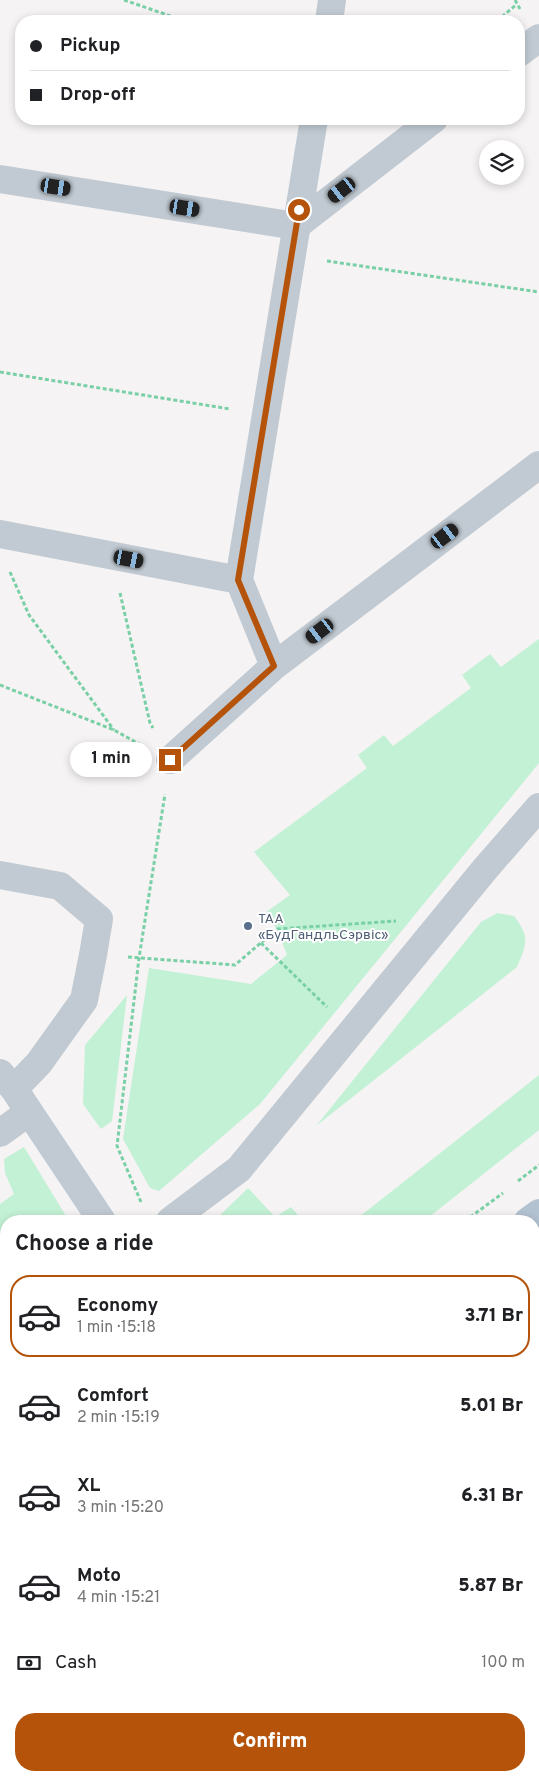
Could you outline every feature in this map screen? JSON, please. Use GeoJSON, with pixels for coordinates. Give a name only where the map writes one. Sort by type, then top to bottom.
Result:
{"type":"FeatureCollection","features":[{"type":"Feature","properties":{"kind":"lane"},"geometry":{"type":"LineString","coordinates":[[330,15],[332,0]]}},
{"type":"Feature","properties":{"kind":"lane"},"geometry":{"type":"LineString","coordinates":[[525,48],[539,38]]}},
{"type":"Feature","properties":{"kind":"lane"},"geometry":{"type":"LineString","coordinates":[[274,666],[238,580],[313,125]]}},
{"type":"Feature","properties":{"kind":"lane"},"geometry":{"type":"LineString","coordinates":[[0,178],[296,226],[426,125]]}},
{"type":"Feature","properties":{"kind":"lane"},"geometry":{"type":"LineString","coordinates":[[170,760],[274,666],[539,465]]}},
{"type":"Feature","properties":{"kind":"lane"},"geometry":{"type":"LineString","coordinates":[[0,534],[238,580]]}},
{"type":"Feature","properties":{"kind":"lane"},"geometry":{"type":"LineString","coordinates":[[178,1215],[239,1169],[485,869],[539,807]]}},
{"type":"Feature","properties":{"kind":"lane"},"geometry":{"type":"LineString","coordinates":[[0,875],[60,886],[98,919],[94,955],[84,1000],[39,1062],[7,1081],[98,1215]]}},
{"type":"Feature","properties":{"kind":"lane"},"geometry":{"type":"LineString","coordinates":[[0,1133],[29,1112]]}},
{"type":"Feature","properties":{"kind":"path"},"geometry":{"type":"LineString","coordinates":[[124,0],[168,15]]}},
{"type":"Feature","properties":{"kind":"path"},"geometry":{"type":"LineString","coordinates":[[504,15],[517,4]]}},
{"type":"Feature","properties":{"kind":"path"},"geometry":{"type":"LineString","coordinates":[[291,256],[539,292]]}},
{"type":"Feature","properties":{"kind":"path"},"geometry":{"type":"LineString","coordinates":[[0,372],[266,415]]}},
{"type":"Feature","properties":{"kind":"path"},"geometry":{"type":"LineString","coordinates":[[111,555],[150,723],[170,760],[139,958],[117,1146],[142,1206]]}},
{"type":"Feature","properties":{"kind":"path"},"geometry":{"type":"LineString","coordinates":[[7,567],[29,615],[114,730]]}},
{"type":"Feature","properties":{"kind":"path"},"geometry":{"type":"LineString","coordinates":[[0,685],[114,730],[170,760]]}},
{"type":"Feature","properties":{"kind":"path"},"geometry":{"type":"LineString","coordinates":[[94,955],[235,965],[277,929],[398,921]]}},
{"type":"Feature","properties":{"kind":"path"},"geometry":{"type":"LineString","coordinates":[[261,943],[331,1011]]}},
{"type":"Feature","properties":{"kind":"green space"},"geometry":{"type":"Polygon","coordinates":[[[539,639],[539,763],[260,1104],[159,1191],[150,1188],[123,1139],[149,968],[251,984],[287,955],[277,929],[265,913],[290,895],[254,852],[367,768],[358,755],[384,735],[393,746],[471,688],[462,675],[490,654],[501,667],[539,639]]]}},
{"type":"Feature","properties":{"kind":"green space"},"geometry":{"type":"Polygon","coordinates":[[[497,913],[514,916],[525,935],[525,946],[517,967],[316,1126],[481,922],[497,913]]]}},
{"type":"Feature","properties":{"kind":"green space"},"geometry":{"type":"Polygon","coordinates":[[[127,995],[112,1121],[101,1129],[83,1104],[85,1045],[127,995]]]}},
{"type":"Feature","properties":{"kind":"green space"},"geometry":{"type":"Polygon","coordinates":[[[539,1075],[539,1130],[432,1215],[362,1215],[539,1075]]]}},
{"type":"Feature","properties":{"kind":"green space"},"geometry":{"type":"Polygon","coordinates":[[[24,1147],[65,1215],[0,1215],[0,1204],[14,1194],[5,1173],[4,1159],[24,1147]]]}},
{"type":"Feature","properties":{"kind":"green space"},"geometry":{"type":"Polygon","coordinates":[[[248,1188],[273,1215],[220,1215],[248,1188]]]}},
{"type":"Feature","properties":{"kind":"green space"},"geometry":{"type":"Polygon","coordinates":[[[291,1207],[298,1215],[278,1215],[291,1207]]]}},
{"type":"Feature","properties":{"kind":"place","name":"ТАА «БудГандльСэрвіс»"},"geometry":{"type":"Point","coordinates":[248,926]}},
{"type":"Feature","properties":{"kind":"route"},"geometry":{"type":"LineString","coordinates":[[170,760],[274,666],[238,580],[299,210]]}}]}
